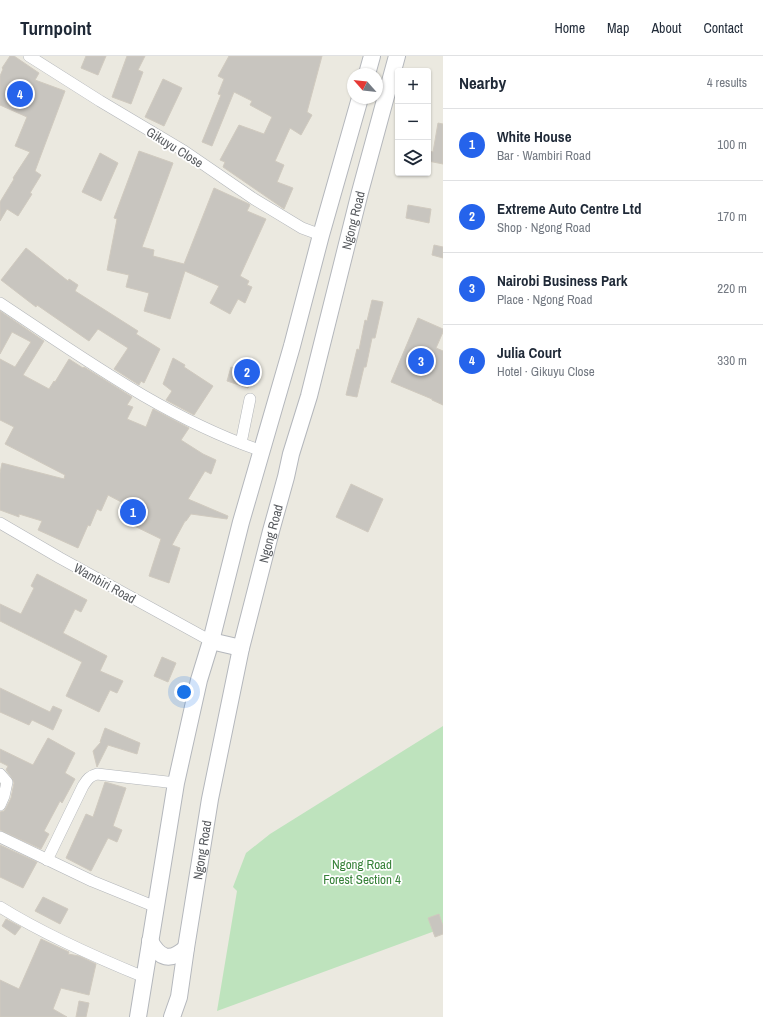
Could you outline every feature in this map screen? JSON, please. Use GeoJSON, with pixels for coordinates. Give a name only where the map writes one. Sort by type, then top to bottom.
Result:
{"type":"FeatureCollection","features":[{"type":"Feature","properties":{"kind":"main road"},"geometry":{"type":"LineString","coordinates":[[369,68],[372,56]]}},
{"type":"Feature","properties":{"kind":"main road","name":"Ngong Road"},"geometry":{"type":"LineString","coordinates":[[172,1017],[179,997],[210,800],[241,648],[291,454],[309,396],[360,192],[397,56]]}},
{"type":"Feature","properties":{"kind":"main road","name":"Ngong Road"},"geometry":{"type":"LineString","coordinates":[[138,1017],[176,783],[199,680],[211,641],[240,522],[292,346],[321,235],[358,104]]}},
{"type":"Feature","properties":{"kind":"main road"},"geometry":{"type":"LineString","coordinates":[[211,641],[241,648]]}},
{"type":"Feature","properties":{"kind":"main road"},"geometry":{"type":"LineString","coordinates":[[150,941],[155,950],[165,956],[171,957],[178,955],[186,948]]}},
{"type":"Feature","properties":{"kind":"street","name":"Gikuyu Close"},"geometry":{"type":"LineString","coordinates":[[29,56],[100,101],[184,151],[302,228],[321,235]]}},
{"type":"Feature","properties":{"kind":"street"},"geometry":{"type":"LineString","coordinates":[[0,303],[76,354],[198,425],[262,450]]}},
{"type":"Feature","properties":{"kind":"street"},"geometry":{"type":"LineString","coordinates":[[241,443],[250,399]]}},
{"type":"Feature","properties":{"kind":"street","name":"Wambiri Road"},"geometry":{"type":"LineString","coordinates":[[0,523],[60,558],[211,641]]}},
{"type":"Feature","properties":{"kind":"street"},"geometry":{"type":"LineString","coordinates":[[0,774],[7,782],[4,796],[0,805]]}},
{"type":"Feature","properties":{"kind":"street"},"geometry":{"type":"LineString","coordinates":[[47,860],[83,786],[92,775],[97,774],[176,783]]}},
{"type":"Feature","properties":{"kind":"street"},"geometry":{"type":"LineString","coordinates":[[0,837],[92,881],[156,907]]}},
{"type":"Feature","properties":{"kind":"street"},"geometry":{"type":"LineString","coordinates":[[0,907],[34,926],[110,963],[144,977]]}},
{"type":"Feature","properties":{"kind":"green space","name":"Ngong Road Forest Section 4"},"geometry":{"type":"Polygon","coordinates":[[[443,726],[443,928],[217,1011],[237,891],[233,887],[246,853],[270,834],[443,726]]]}},
{"type":"Feature","properties":{"kind":"building"},"geometry":{"type":"Polygon","coordinates":[[[10,56],[14,56],[39,73],[35,80],[65,91],[35,171],[41,175],[30,193],[32,194],[18,216],[7,209],[0,221],[0,202],[14,179],[13,178],[30,152],[15,146],[27,117],[0,105],[0,76],[3,69],[2,68],[10,56]]]}},
{"type":"Feature","properties":{"kind":"building"},"geometry":{"type":"Polygon","coordinates":[[[86,56],[106,56],[98,75],[81,68],[86,56]]]}},
{"type":"Feature","properties":{"kind":"building"},"geometry":{"type":"Polygon","coordinates":[[[127,56],[145,56],[138,70],[143,72],[131,104],[112,97],[127,56]]]}},
{"type":"Feature","properties":{"kind":"building"},"geometry":{"type":"Polygon","coordinates":[[[229,56],[322,56],[307,112],[312,115],[301,135],[290,128],[275,161],[284,165],[277,182],[293,188],[284,209],[223,167],[225,162],[220,160],[239,125],[264,134],[272,117],[250,105],[252,101],[234,92],[212,146],[202,142],[221,95],[218,94],[224,79],[218,76],[229,56]]]}},
{"type":"Feature","properties":{"kind":"building"},"geometry":{"type":"Polygon","coordinates":[[[163,79],[182,88],[164,126],[145,117],[163,79]]]}},
{"type":"Feature","properties":{"kind":"building"},"geometry":{"type":"Polygon","coordinates":[[[438,123],[443,124],[443,164],[431,162],[431,152],[433,152],[438,123]]]}},
{"type":"Feature","properties":{"kind":"building"},"geometry":{"type":"Polygon","coordinates":[[[139,151],[173,163],[142,247],[154,250],[153,256],[184,264],[214,188],[249,204],[250,205],[247,211],[266,219],[240,276],[249,281],[247,285],[252,287],[245,303],[238,299],[230,314],[210,303],[219,286],[185,271],[170,319],[144,311],[149,293],[126,287],[129,275],[107,270],[117,219],[114,218],[139,151]]]}},
{"type":"Feature","properties":{"kind":"building"},"geometry":{"type":"Polygon","coordinates":[[[100,153],[118,163],[101,201],[82,192],[100,153]]]}},
{"type":"Feature","properties":{"kind":"building"},"geometry":{"type":"Polygon","coordinates":[[[408,205],[431,209],[429,223],[406,218],[408,205]]]}},
{"type":"Feature","properties":{"kind":"building"},"geometry":{"type":"Polygon","coordinates":[[[434,245],[443,247],[443,258],[432,255],[434,245]]]}},
{"type":"Feature","properties":{"kind":"building"},"geometry":{"type":"Polygon","coordinates":[[[26,248],[68,281],[69,279],[78,285],[75,291],[138,331],[136,334],[160,349],[144,383],[141,381],[139,385],[114,369],[128,348],[98,329],[89,341],[37,305],[36,307],[1,280],[26,248]]]}},
{"type":"Feature","properties":{"kind":"building"},"geometry":{"type":"Polygon","coordinates":[[[372,300],[383,302],[375,338],[372,338],[366,367],[364,367],[357,397],[346,395],[357,349],[359,350],[365,320],[367,321],[372,300]]]}},
{"type":"Feature","properties":{"kind":"building"},"geometry":{"type":"Polygon","coordinates":[[[0,311],[44,341],[23,375],[49,389],[69,359],[132,397],[127,405],[133,407],[127,419],[146,427],[153,409],[189,428],[181,440],[203,454],[216,460],[211,474],[205,471],[188,499],[228,516],[227,519],[191,514],[185,521],[172,545],[180,548],[169,583],[149,576],[161,539],[120,519],[127,505],[108,495],[101,511],[97,509],[78,548],[38,530],[42,521],[19,514],[19,517],[0,510],[0,473],[2,463],[64,479],[65,475],[5,444],[14,427],[0,420],[0,359],[15,367],[31,342],[12,332],[0,354],[0,311]]]}},
{"type":"Feature","properties":{"kind":"building"},"geometry":{"type":"Polygon","coordinates":[[[418,318],[443,329],[436,348],[443,351],[443,405],[391,382],[418,318]]]}},
{"type":"Feature","properties":{"kind":"building"},"geometry":{"type":"Polygon","coordinates":[[[173,358],[213,386],[194,415],[166,400],[172,391],[163,384],[173,358]]]}},
{"type":"Feature","properties":{"kind":"building"},"geometry":{"type":"Polygon","coordinates":[[[231,367],[252,374],[248,388],[227,381],[231,367]]]}},
{"type":"Feature","properties":{"kind":"building"},"geometry":{"type":"Polygon","coordinates":[[[351,484],[383,499],[368,532],[336,517],[351,484]]]}},
{"type":"Feature","properties":{"kind":"building"},"geometry":{"type":"Polygon","coordinates":[[[37,574],[87,600],[81,612],[75,609],[63,633],[107,656],[100,671],[123,681],[117,693],[110,690],[99,712],[66,696],[82,662],[0,621],[0,604],[21,614],[34,588],[31,586],[37,574]]]}},
{"type":"Feature","properties":{"kind":"building"},"geometry":{"type":"Polygon","coordinates":[[[162,657],[176,663],[168,682],[154,676],[162,657]]]}},
{"type":"Feature","properties":{"kind":"building"},"geometry":{"type":"Polygon","coordinates":[[[0,688],[50,712],[53,706],[62,710],[53,730],[32,720],[29,725],[0,712],[0,688]]]}},
{"type":"Feature","properties":{"kind":"building"},"geometry":{"type":"Polygon","coordinates":[[[105,728],[140,743],[137,754],[108,745],[97,767],[93,751],[101,742],[105,728]]]}},
{"type":"Feature","properties":{"kind":"building"},"geometry":{"type":"Polygon","coordinates":[[[48,738],[75,753],[65,773],[75,779],[62,803],[60,801],[44,831],[49,834],[41,849],[0,830],[0,812],[4,811],[11,798],[14,783],[6,770],[8,766],[0,762],[0,749],[33,765],[48,738]]]}},
{"type":"Feature","properties":{"kind":"building"},"geometry":{"type":"Polygon","coordinates":[[[105,782],[126,788],[113,826],[122,830],[117,842],[108,838],[91,871],[66,858],[86,814],[93,817],[105,782]]]}},
{"type":"Feature","properties":{"kind":"building"},"geometry":{"type":"Polygon","coordinates":[[[0,845],[37,862],[23,888],[0,877],[0,845]]]}},
{"type":"Feature","properties":{"kind":"building"},"geometry":{"type":"Polygon","coordinates":[[[43,897],[68,909],[60,924],[35,911],[43,897]]]}},
{"type":"Feature","properties":{"kind":"building"},"geometry":{"type":"Polygon","coordinates":[[[439,914],[443,926],[443,934],[435,937],[428,918],[439,914]]]}},
{"type":"Feature","properties":{"kind":"building"},"geometry":{"type":"Polygon","coordinates":[[[6,919],[21,927],[15,935],[2,926],[6,919]]]}},
{"type":"Feature","properties":{"kind":"building"},"geometry":{"type":"Polygon","coordinates":[[[41,939],[69,952],[68,954],[79,956],[96,964],[89,995],[61,988],[53,1009],[67,1017],[0,1017],[0,980],[19,989],[41,939]]]}},
{"type":"Feature","properties":{"kind":"building"},"geometry":{"type":"Polygon","coordinates":[[[79,1001],[89,1003],[86,1017],[76,1017],[79,1001]]]}},
{"type":"Feature","properties":{"kind":"place","name":"Julia Court"},"geometry":{"type":"Point","coordinates":[20,94]}},
{"type":"Feature","properties":{"kind":"place","name":"Nairobi Business Park"},"geometry":{"type":"Point","coordinates":[421,361]}},
{"type":"Feature","properties":{"kind":"place","name":"Extreme Auto Centre Ltd"},"geometry":{"type":"Point","coordinates":[247,372]}},
{"type":"Feature","properties":{"kind":"place","name":"White House"},"geometry":{"type":"Point","coordinates":[133,512]}}]}
